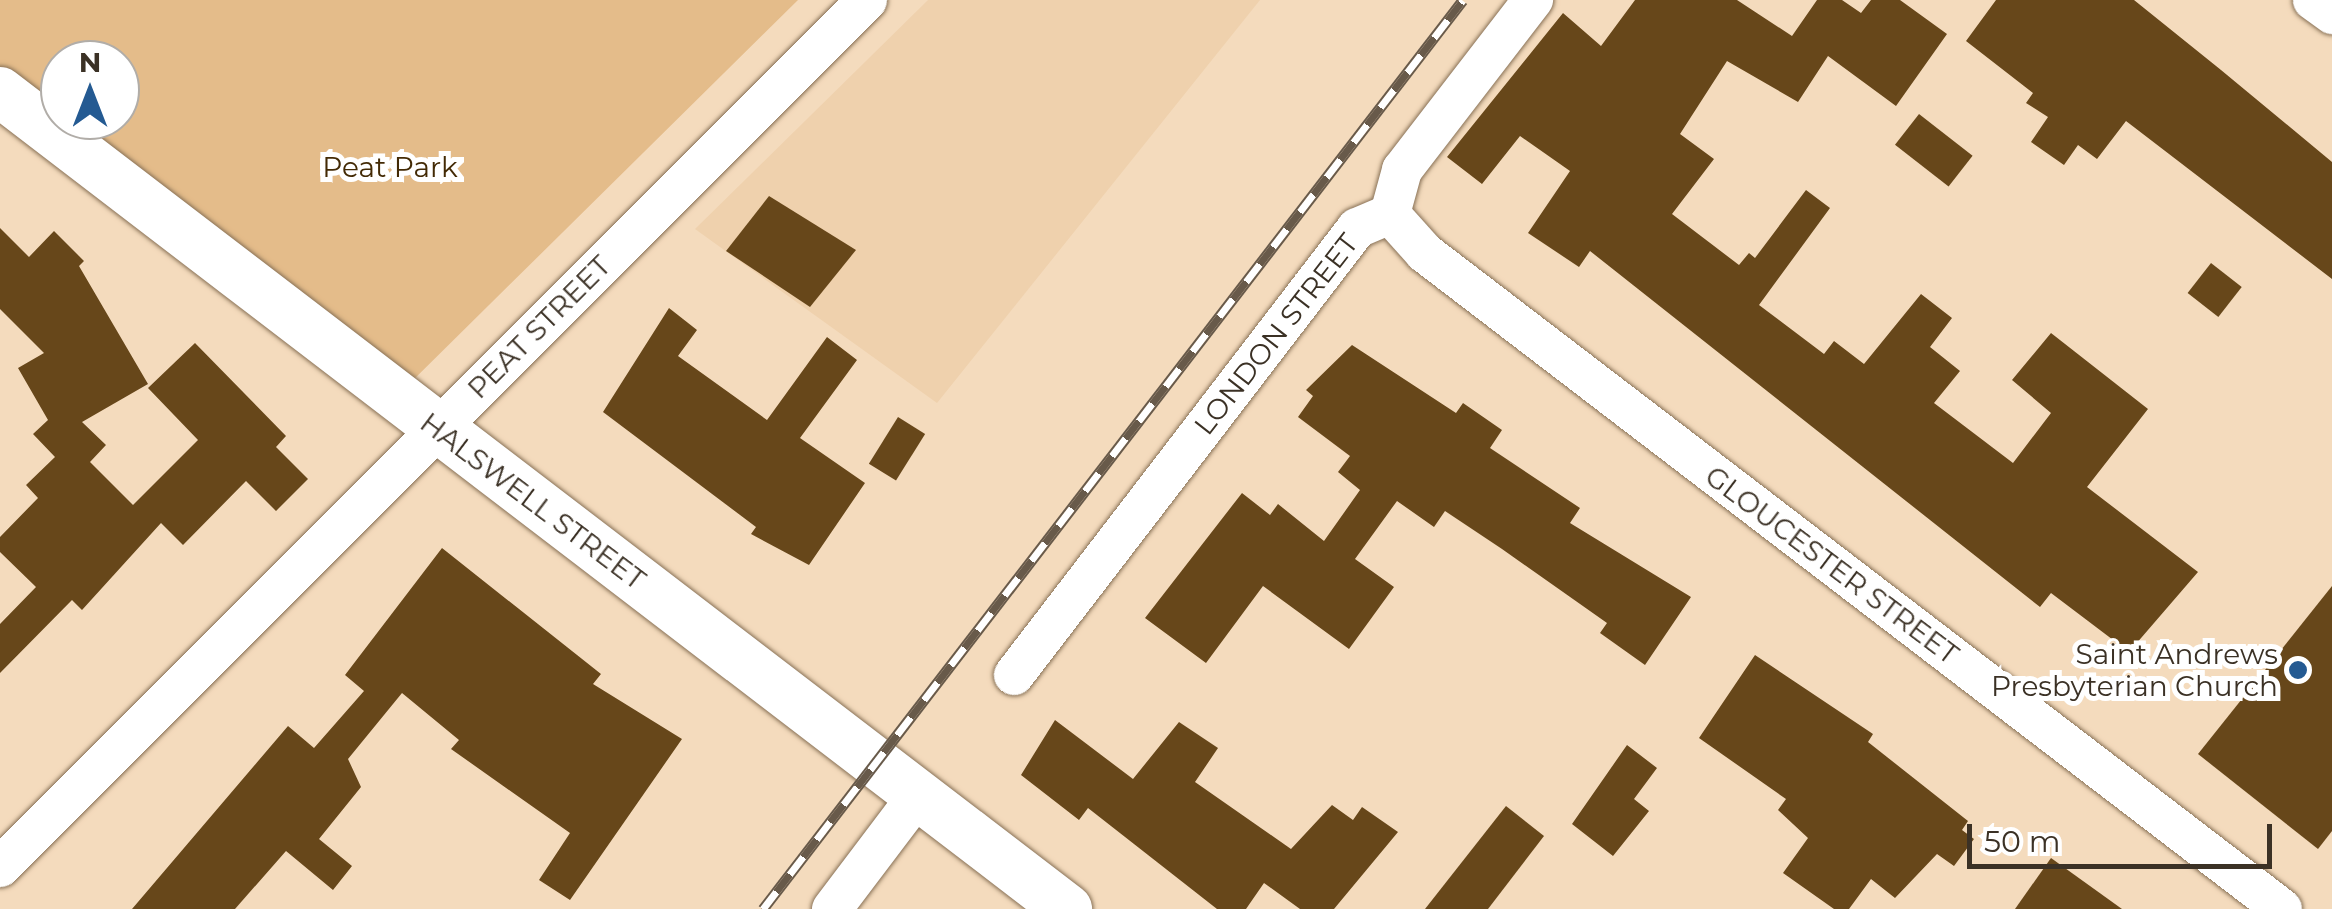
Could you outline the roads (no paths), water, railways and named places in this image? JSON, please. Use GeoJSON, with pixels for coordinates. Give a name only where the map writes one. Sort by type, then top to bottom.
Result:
{"type":"FeatureCollection","features":[{"type":"Feature","properties":{"kind":"street","name":"PEAT STREET"},"geometry":{"type":"LineString","coordinates":[[0,867],[867,0]]}},
{"type":"Feature","properties":{"kind":"street"},"geometry":{"type":"LineString","coordinates":[[1390,214],[1402,170],[1533,0]]}},
{"type":"Feature","properties":{"kind":"street"},"geometry":{"type":"LineString","coordinates":[[2313,0],[2332,14]]}},
{"type":"Feature","properties":{"kind":"street","name":"HALSWELL STREET"},"geometry":{"type":"LineString","coordinates":[[0,92],[1067,909]]}},
{"type":"Feature","properties":{"kind":"street","name":"LONDON STREET"},"geometry":{"type":"LineString","coordinates":[[1014,675],[1357,228],[1390,214]]}},
{"type":"Feature","properties":{"kind":"street","name":"GLOUCESTER STREET"},"geometry":{"type":"LineString","coordinates":[[1390,214],[1425,253],[2282,909]]}},
{"type":"Feature","properties":{"kind":"street"},"geometry":{"type":"LineString","coordinates":[[832,909],[919,794]]}},
{"type":"Feature","properties":{"kind":"railway"},"geometry":{"type":"LineString","coordinates":[[763,909],[1463,0]]}},
{"type":"Feature","properties":{"kind":"place","name":"Saint Andrews Presbyterian Church"},"geometry":{"type":"Point","coordinates":[2298,670]}},
{"type":"Feature","properties":{"kind":"park label","name":"Peat Park"},"geometry":{"type":"Point","coordinates":[390,167]}}]}
